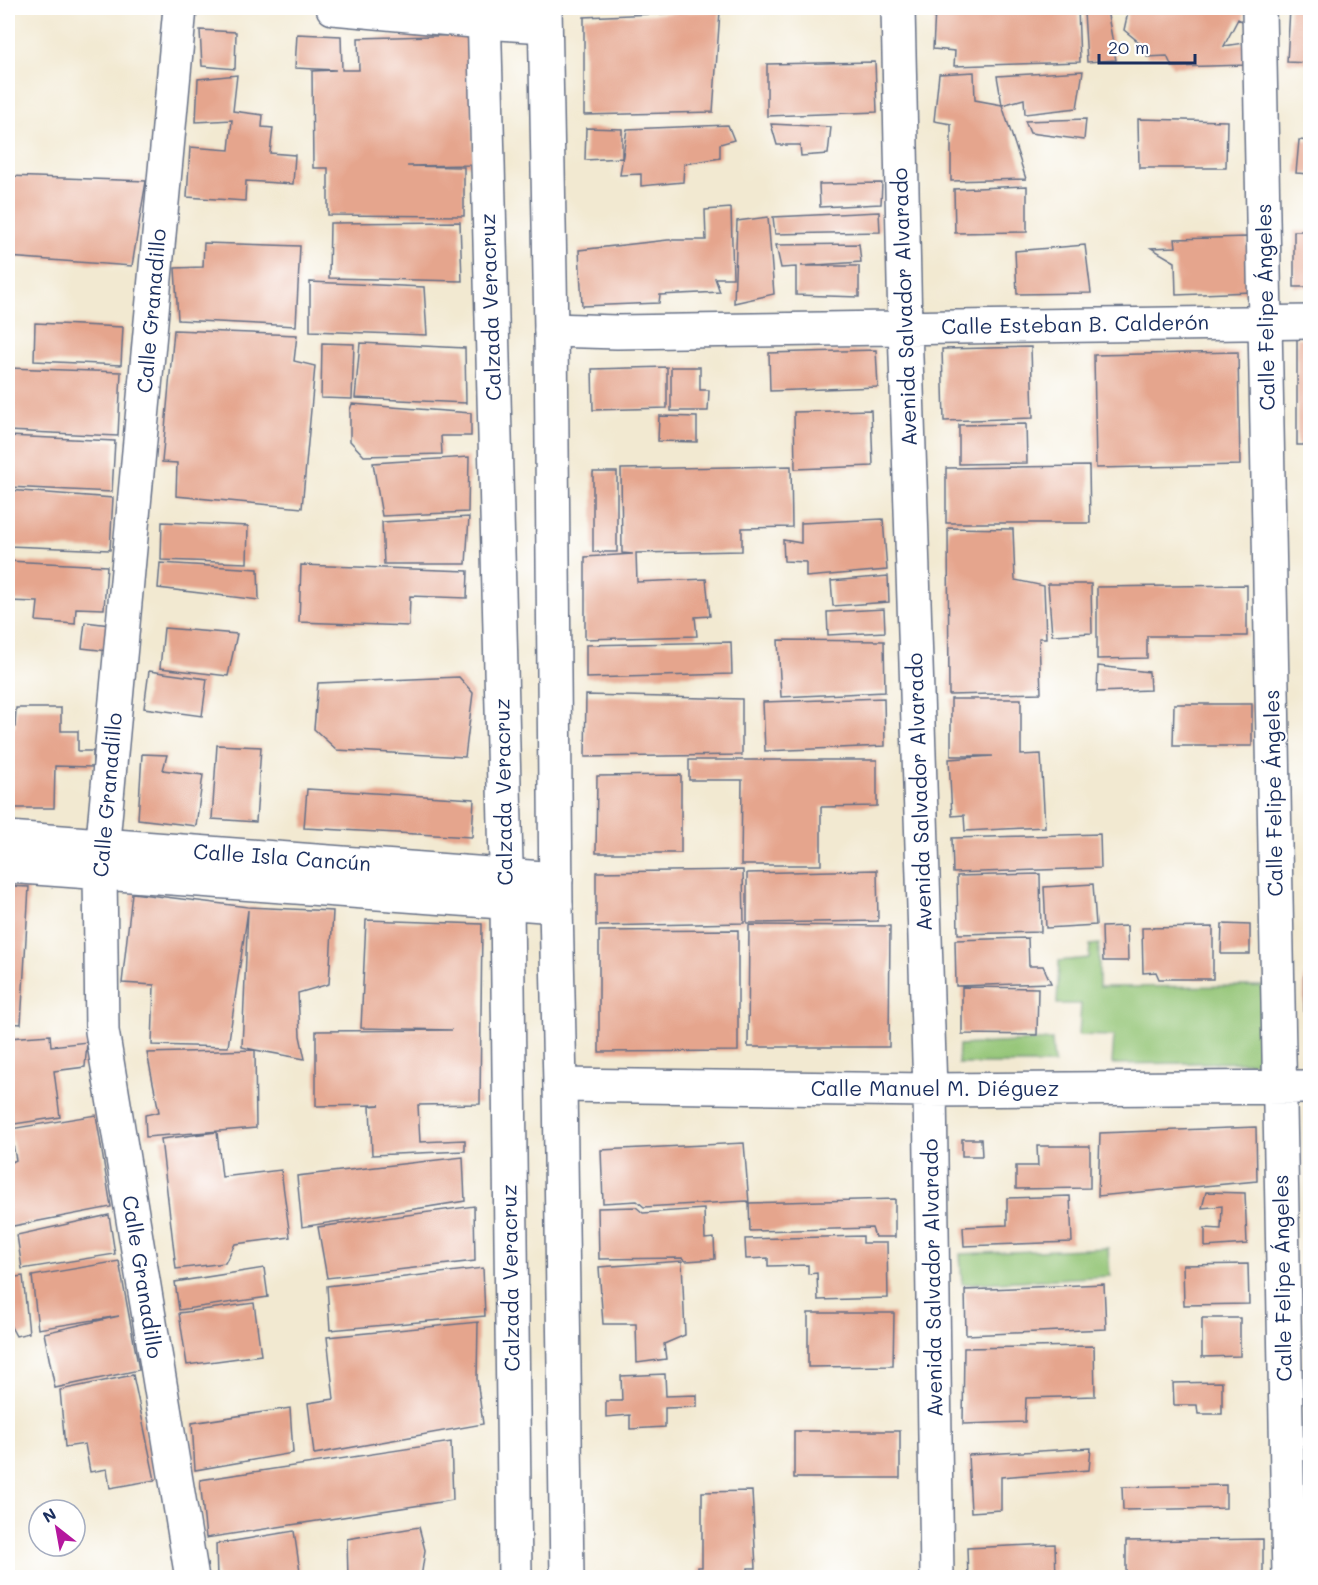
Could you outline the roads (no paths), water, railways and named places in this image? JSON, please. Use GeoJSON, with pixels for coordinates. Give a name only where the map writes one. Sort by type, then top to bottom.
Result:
{"type":"FeatureCollection","features":[{"type":"Feature","properties":{"kind":"street","name":"Calle Granadillo"},"geometry":{"type":"LineString","coordinates":[[180,8],[101,859],[102,1031],[192,1578]]}},
{"type":"Feature","properties":{"kind":"street"},"geometry":{"type":"LineString","coordinates":[[333,8],[545,17],[567,1578]]}},
{"type":"Feature","properties":{"kind":"street","name":"Avenida Salvador Alvarado"},"geometry":{"type":"LineString","coordinates":[[898,8],[905,327],[930,1090],[937,1578]]}},
{"type":"Feature","properties":{"kind":"street","name":"Calle Felipe Ángeles"},"geometry":{"type":"LineString","coordinates":[[1259,8],[1267,323],[1289,1578]]}},
{"type":"Feature","properties":{"kind":"street","name":"Calzada Veracruz"},"geometry":{"type":"LineString","coordinates":[[484,15],[506,889],[515,1578]]}},
{"type":"Feature","properties":{"kind":"street","name":"Calle Esteban B. Calderón"},"geometry":{"type":"LineString","coordinates":[[551,330],[618,332],[1311,322]]}},
{"type":"Feature","properties":{"kind":"street","name":"Calle Isla Cancún"},"geometry":{"type":"LineString","coordinates":[[8,838],[101,859],[556,893]]}},
{"type":"Feature","properties":{"kind":"street","name":"Calle Isla Cancún"},"geometry":{"type":"LineString","coordinates":[[8,866],[101,859]]}},
{"type":"Feature","properties":{"kind":"street","name":"Calle Manuel M. Diéguez"},"geometry":{"type":"LineString","coordinates":[[560,1085],[930,1090],[1311,1087]]}}]}
